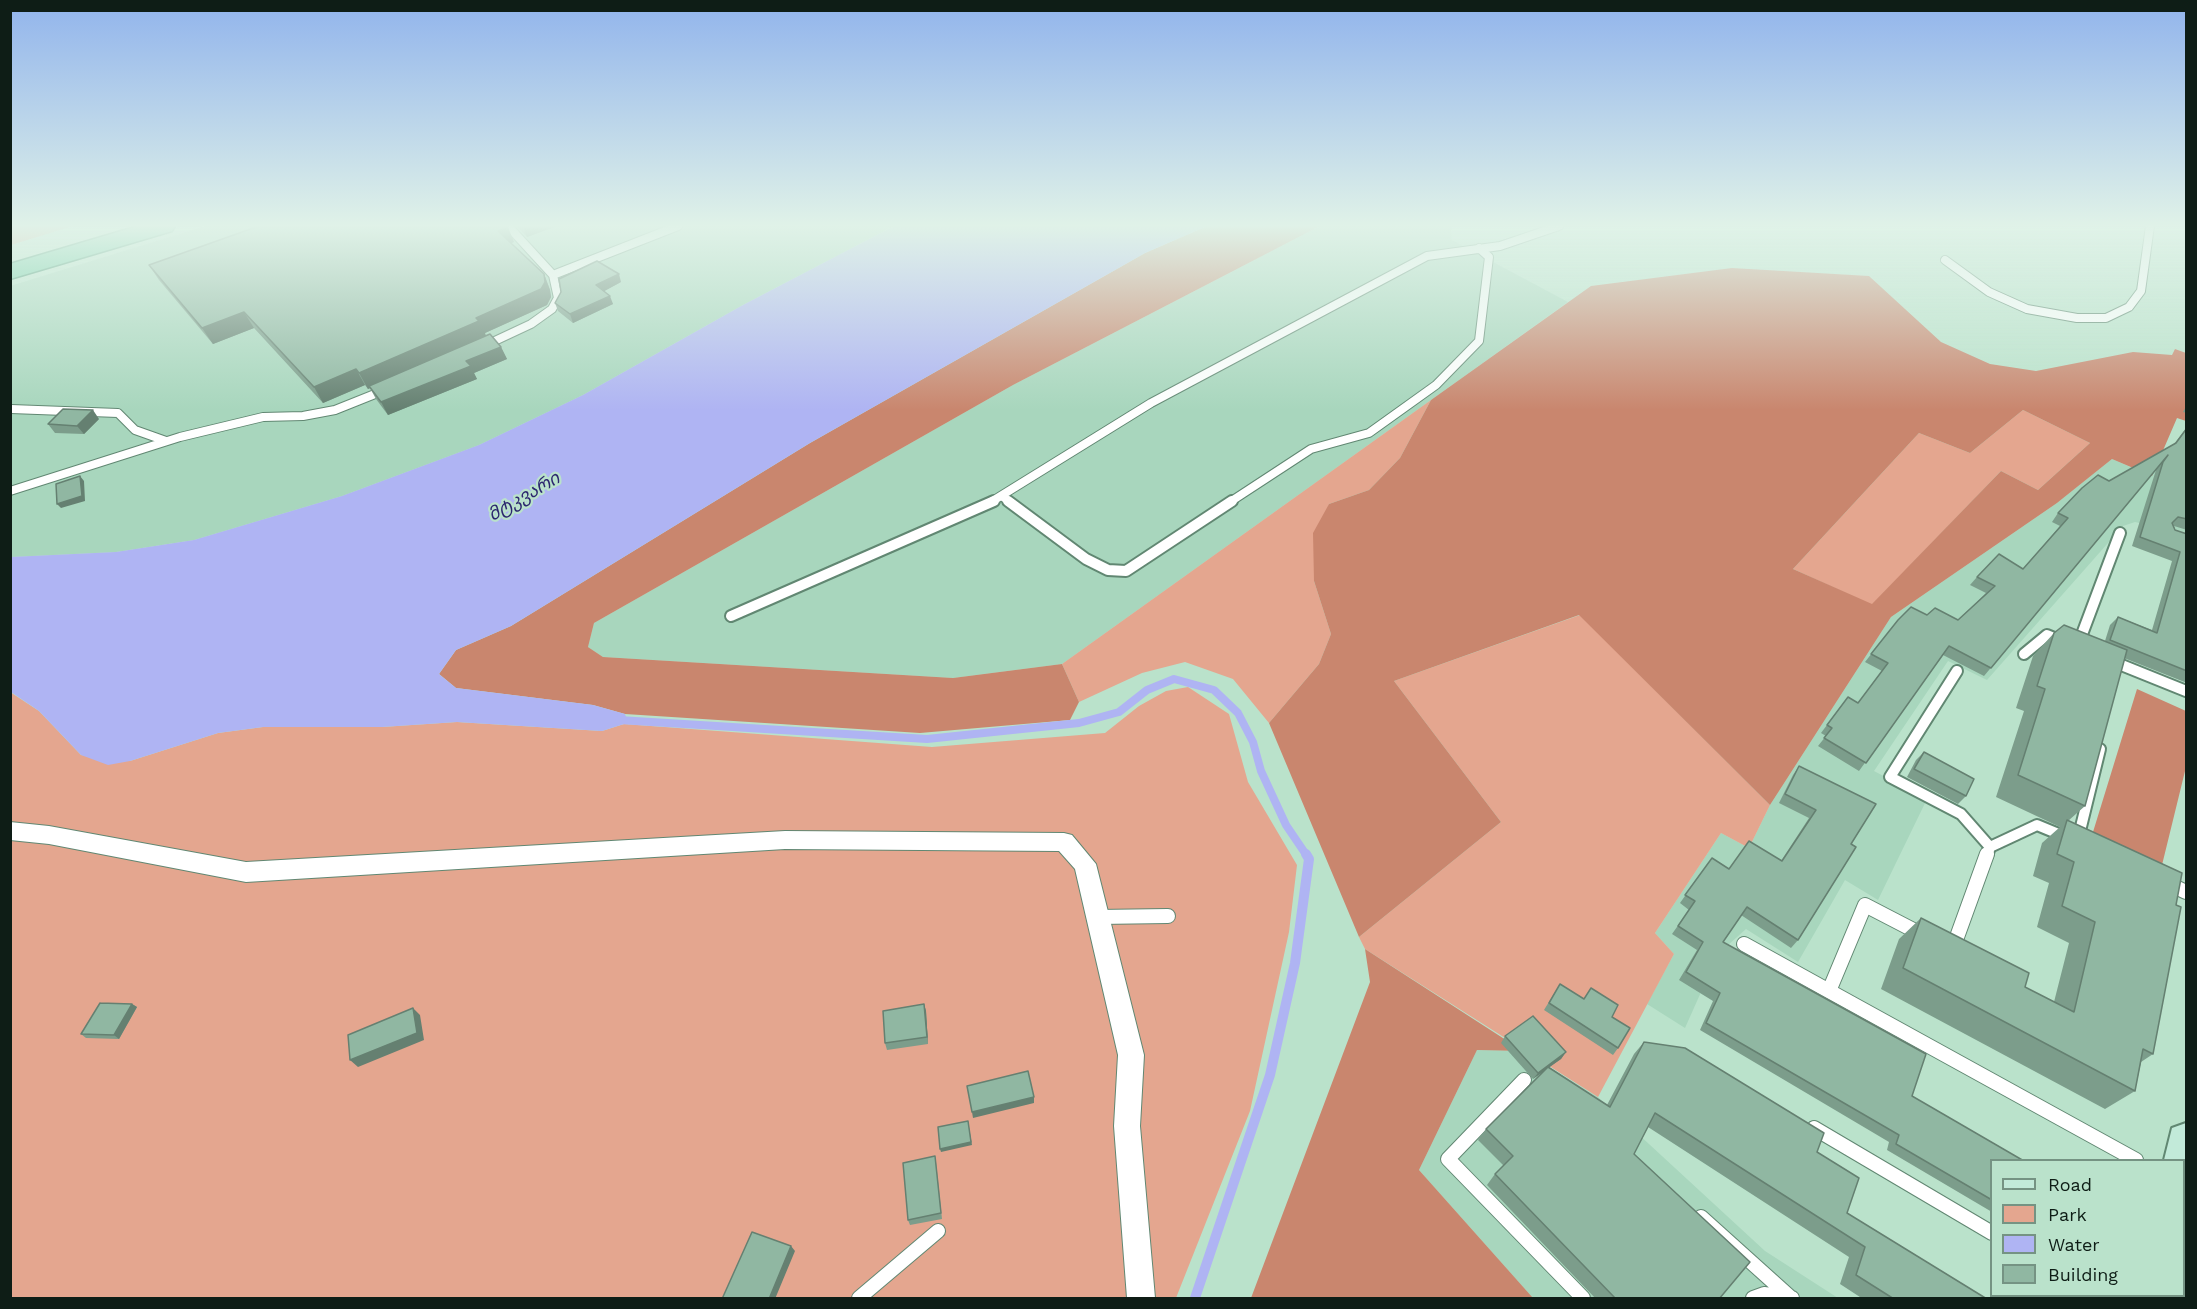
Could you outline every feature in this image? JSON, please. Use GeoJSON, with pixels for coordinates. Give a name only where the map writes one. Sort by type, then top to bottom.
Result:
{"type":"FeatureCollection","features":[{"type":"Feature","properties":{"kind":"main road"},"geometry":{"type":"LineString","coordinates":[[2183,1159],[2187,1142]]}},
{"type":"Feature","properties":{"kind":"street"},"geometry":{"type":"LineString","coordinates":[[10,831],[49,835],[246,872],[346,868],[785,840],[1064,842],[1085,864],[1131,1055],[1128,1126],[1141,1299]]}},
{"type":"Feature","properties":{"kind":"lane"},"geometry":{"type":"LineString","coordinates":[[478,348],[531,324],[552,309],[558,298],[556,287]]}},
{"type":"Feature","properties":{"kind":"lane"},"geometry":{"type":"LineString","coordinates":[[731,616],[1003,497],[1151,404],[1369,287]]}},
{"type":"Feature","properties":{"kind":"lane"},"geometry":{"type":"LineString","coordinates":[[1003,497],[1086,559],[1108,570],[1126,571],[1311,449],[1369,433],[1436,385],[1479,340],[1485,287]]}},
{"type":"Feature","properties":{"kind":"lane"},"geometry":{"type":"LineString","coordinates":[[1982,287],[2027,309],[2077,318],[2106,318],[2129,307],[2142,287]]}},
{"type":"Feature","properties":{"kind":"lane"},"geometry":{"type":"LineString","coordinates":[[10,491],[166,441],[263,417],[303,416],[335,410],[393,387]]}},
{"type":"Feature","properties":{"kind":"lane"},"geometry":{"type":"LineString","coordinates":[[11,409],[118,412],[135,430],[166,441]]}},
{"type":"Feature","properties":{"kind":"lane"},"geometry":{"type":"LineString","coordinates":[[2077,647],[2120,533]]}},
{"type":"Feature","properties":{"kind":"lane"},"geometry":{"type":"LineString","coordinates":[[2024,654],[2047,635],[2088,652]]}},
{"type":"Feature","properties":{"kind":"lane"},"geometry":{"type":"LineString","coordinates":[[2099,656],[2119,670],[2187,691]]}},
{"type":"Feature","properties":{"kind":"lane"},"geometry":{"type":"LineString","coordinates":[[1957,671],[1890,777],[1961,814],[1990,847]]}},
{"type":"Feature","properties":{"kind":"lane"},"geometry":{"type":"LineString","coordinates":[[1829,991],[1865,905],[1952,950],[1990,847],[2037,825],[2082,844],[2104,731]]}},
{"type":"Feature","properties":{"kind":"lane"},"geometry":{"type":"LineString","coordinates":[[2157,878],[2187,892]]}},
{"type":"Feature","properties":{"kind":"lane"},"geometry":{"type":"LineString","coordinates":[[1098,917],[1168,916]]}},
{"type":"Feature","properties":{"kind":"lane"},"geometry":{"type":"LineString","coordinates":[[1744,944],[2132,1159]]}},
{"type":"Feature","properties":{"kind":"lane"},"geometry":{"type":"LineString","coordinates":[[1524,1080],[1448,1159],[1582,1299]]}},
{"type":"Feature","properties":{"kind":"lane"},"geometry":{"type":"LineString","coordinates":[[1800,1120],[1990,1232]]}},
{"type":"Feature","properties":{"kind":"lane"},"geometry":{"type":"LineString","coordinates":[[1690,1207],[1792,1298]]}},
{"type":"Feature","properties":{"kind":"lane"},"geometry":{"type":"LineString","coordinates":[[859,1299],[938,1231]]}},
{"type":"Feature","properties":{"kind":"lane"},"geometry":{"type":"LineString","coordinates":[[1753,1299],[1764,1294],[1792,1298]]}},
{"type":"Feature","properties":{"kind":"shaded area"},"geometry":{"type":"Polygon","coordinates":[[[10,287],[777,287],[583,395],[479,445],[342,496],[194,540],[116,552],[11,557],[10,287]]]}},
{"type":"Feature","properties":{"kind":"shaded area"},"geometry":{"type":"Polygon","coordinates":[[[1085,287],[1202,287],[1013,385],[594,623],[588,647],[603,657],[953,678],[1062,664],[1079,702],[1070,720],[920,733],[625,714],[593,705],[456,688],[439,674],[456,650],[511,626],[810,443],[1085,287]]]}},
{"type":"Feature","properties":{"kind":"shaded area"},"geometry":{"type":"Polygon","coordinates":[[[1202,287],[1540,287],[1568,302],[1062,664],[953,678],[603,657],[588,647],[594,623],[1013,385],[1202,287]]]}},
{"type":"Feature","properties":{"kind":"shaded area"},"geometry":{"type":"Polygon","coordinates":[[[1589,287],[1881,287],[1941,342],[1990,364],[2036,371],[2133,352],[2172,355],[2175,349],[2186,353],[2186,421],[2177,418],[2152,476],[2112,459],[2057,503],[1891,617],[1770,805],[1579,615],[1394,681],[1501,822],[1359,937],[1269,723],[1319,664],[1331,634],[1314,581],[1313,533],[1329,504],[1369,490],[1400,458],[1431,400],[1589,287]],[[2023,410],[1970,453],[1919,433],[1793,569],[1872,604],[2001,471],[2038,490],[2090,443],[2023,410]]]}},
{"type":"Feature","properties":{"kind":"shaded area"},"geometry":{"type":"Polygon","coordinates":[[[2161,454],[2186,471],[2186,534],[2135,522],[2123,526],[1987,680],[1948,661],[1874,771],[1927,799],[1878,900],[1845,880],[1798,962],[1746,929],[1718,954],[1685,1028],[1647,1004],[1674,954],[1655,933],[1721,833],[1749,848],[1770,805],[1891,617],[2057,503],[2112,459],[2151,476],[2161,454]]]}},
{"type":"Feature","properties":{"kind":"shaded area"},"geometry":{"type":"Polygon","coordinates":[[[2137,689],[2186,711],[2186,767],[2162,865],[2093,832],[2137,689]]]}},
{"type":"Feature","properties":{"kind":"shaded area"},"geometry":{"type":"Polygon","coordinates":[[[1365,949],[1523,1051],[1477,1050],[1419,1170],[1533,1298],[1251,1298],[1370,982],[1365,949]]]}},
{"type":"Feature","properties":{"kind":"shaded area"},"geometry":{"type":"Polygon","coordinates":[[[1477,1050],[1523,1051],[1598,1097],[1765,1251],[1838,1298],[1533,1298],[1419,1170],[1477,1050]]]}},
{"type":"Feature","properties":{"kind":"green space"},"geometry":{"type":"Polygon","coordinates":[[[1431,400],[1400,458],[1369,490],[1329,504],[1314,581],[1331,634],[1319,664],[1269,723],[1233,679],[1185,662],[1142,673],[1079,702],[1062,664],[1431,400]]]}},
{"type":"Feature","properties":{"kind":"green space"},"geometry":{"type":"Polygon","coordinates":[[[2023,410],[2090,443],[2038,490],[2001,471],[1872,605],[1793,569],[1919,433],[1970,453],[2023,410]]]}},
{"type":"Feature","properties":{"kind":"green space"},"geometry":{"type":"Polygon","coordinates":[[[1580,615],[1770,805],[1749,848],[1721,833],[1655,933],[1674,954],[1598,1097],[1365,949],[1359,937],[1501,822],[1394,681],[1580,615]]]}},
{"type":"Feature","properties":{"kind":"green space"},"geometry":{"type":"Polygon","coordinates":[[[1188,687],[1229,714],[1248,782],[1297,865],[1289,932],[1250,1111],[1176,1298],[11,1298],[10,692],[39,711],[81,755],[130,761],[218,733],[263,727],[382,727],[457,722],[602,731],[624,724],[932,747],[1105,733],[1139,706],[1166,691],[1188,687]]]}},
{"type":"Feature","properties":{"kind":"water","name":"მტკვარი"},"geometry":{"type":"Polygon","coordinates":[[[777,287],[1085,287],[810,443],[511,626],[456,650],[439,674],[456,688],[593,705],[625,714],[627,720],[624,724],[602,731],[457,722],[382,727],[263,727],[218,733],[130,761],[108,765],[81,755],[39,711],[11,692],[11,557],[116,552],[194,540],[342,496],[479,445],[583,395],[777,287]]]}},
{"type":"Feature","properties":{"kind":"building"},"geometry":{"type":"Polygon","coordinates":[[[168,287],[542,287],[476,318],[479,321],[359,373],[356,369],[314,387],[244,312],[202,328],[168,287]]]}},
{"type":"Feature","properties":{"kind":"building"},"geometry":{"type":"Polygon","coordinates":[[[560,287],[599,287],[610,296],[570,314],[555,303],[561,292],[560,287]]]}},
{"type":"Feature","properties":{"kind":"building"},"geometry":{"type":"Polygon","coordinates":[[[490,334],[501,347],[466,361],[471,366],[381,402],[369,386],[490,334]]]}},
{"type":"Feature","properties":{"kind":"building"},"geometry":{"type":"Polygon","coordinates":[[[63,409],[93,410],[77,426],[48,424],[63,409]]]}},
{"type":"Feature","properties":{"kind":"building"},"geometry":{"type":"Polygon","coordinates":[[[2187,428],[2187,519],[2178,517],[2172,523],[2175,530],[2187,534],[2187,671],[2110,640],[2118,617],[2157,633],[2180,552],[2140,537],[2163,462],[2168,455],[1991,668],[1949,646],[1866,763],[1824,738],[1832,728],[1827,725],[1848,697],[1858,703],[1888,663],[1871,654],[1911,607],[1927,615],[1935,608],[1958,620],[1995,586],[1977,577],[1999,554],[2023,569],[2068,518],[2058,513],[2082,488],[2098,475],[2109,481],[2176,443],[2187,428]]]}},
{"type":"Feature","properties":{"kind":"building"},"geometry":{"type":"Polygon","coordinates":[[[80,476],[82,496],[57,504],[56,484],[80,476]]]}},
{"type":"Feature","properties":{"kind":"building"},"geometry":{"type":"Polygon","coordinates":[[[2064,625],[2127,650],[2085,806],[2018,775],[2045,689],[2037,686],[2054,633],[2064,625]]]}},
{"type":"Feature","properties":{"kind":"building"},"geometry":{"type":"Polygon","coordinates":[[[1924,752],[1974,779],[1966,796],[1914,769],[1924,752]]]}},
{"type":"Feature","properties":{"kind":"building"},"geometry":{"type":"Polygon","coordinates":[[[1799,766],[1876,804],[1851,844],[1856,847],[1798,940],[1747,907],[1723,942],[1926,1054],[1912,1096],[2021,1159],[1990,1159],[1990,1199],[1896,1144],[1899,1135],[1706,1023],[1720,993],[1686,972],[1703,942],[1678,926],[1695,901],[1685,895],[1712,858],[1729,869],[1749,841],[1782,861],[1816,810],[1785,794],[1799,766]]]}},
{"type":"Feature","properties":{"kind":"building"},"geometry":{"type":"Polygon","coordinates":[[[2067,820],[2182,873],[2176,905],[2181,907],[2153,1054],[2143,1049],[2135,1091],[1903,968],[1921,918],[2029,973],[2025,987],[2074,1012],[2095,922],[2062,906],[2074,862],[2057,854],[2067,820]]]}},
{"type":"Feature","properties":{"kind":"building"},"geometry":{"type":"Polygon","coordinates":[[[1560,984],[1584,999],[1591,988],[1618,1005],[1612,1017],[1630,1028],[1618,1048],[1549,1003],[1560,984]]]}},
{"type":"Feature","properties":{"kind":"building"},"geometry":{"type":"Polygon","coordinates":[[[100,1003],[132,1004],[114,1035],[81,1034],[100,1003]]]}},
{"type":"Feature","properties":{"kind":"building"},"geometry":{"type":"Polygon","coordinates":[[[924,1004],[927,1037],[885,1043],[883,1011],[924,1004]]]}},
{"type":"Feature","properties":{"kind":"building"},"geometry":{"type":"Polygon","coordinates":[[[413,1008],[417,1033],[350,1060],[348,1035],[413,1008]]]}},
{"type":"Feature","properties":{"kind":"building"},"geometry":{"type":"Polygon","coordinates":[[[1533,1016],[1566,1052],[1538,1073],[1505,1036],[1533,1016]]]}},
{"type":"Feature","properties":{"kind":"building"},"geometry":{"type":"Polygon","coordinates":[[[1644,1042],[1685,1048],[1824,1133],[1817,1152],[1859,1178],[1847,1213],[1987,1299],[1894,1299],[1856,1275],[1865,1247],[1655,1113],[1634,1154],[1750,1262],[1719,1299],[1616,1299],[1495,1174],[1513,1156],[1486,1129],[1548,1067],[1610,1107],[1644,1042]]]}},
{"type":"Feature","properties":{"kind":"building"},"geometry":{"type":"Polygon","coordinates":[[[1028,1071],[1034,1097],[972,1112],[967,1086],[1028,1071]]]}},
{"type":"Feature","properties":{"kind":"building"},"geometry":{"type":"Polygon","coordinates":[[[968,1121],[971,1142],[940,1149],[938,1127],[968,1121]]]}},
{"type":"Feature","properties":{"kind":"building"},"geometry":{"type":"Polygon","coordinates":[[[935,1156],[941,1213],[908,1220],[903,1163],[935,1156]]]}},
{"type":"Feature","properties":{"kind":"building"},"geometry":{"type":"Polygon","coordinates":[[[752,1232],[791,1246],[769,1299],[722,1299],[752,1232]]]}},
{"type":"Feature","properties":{"kind":"waterway"},"geometry":{"type":"LineString","coordinates":[[619,720],[927,739],[1079,723],[1119,712],[1147,690],[1174,679],[1214,690],[1238,713],[1253,742],[1261,771],[1286,825],[1307,856]]}},
{"type":"Feature","properties":{"kind":"waterway"},"geometry":{"type":"LineString","coordinates":[[1195,1298],[1270,1075],[1295,963],[1309,859],[1306,854]]}}]}
